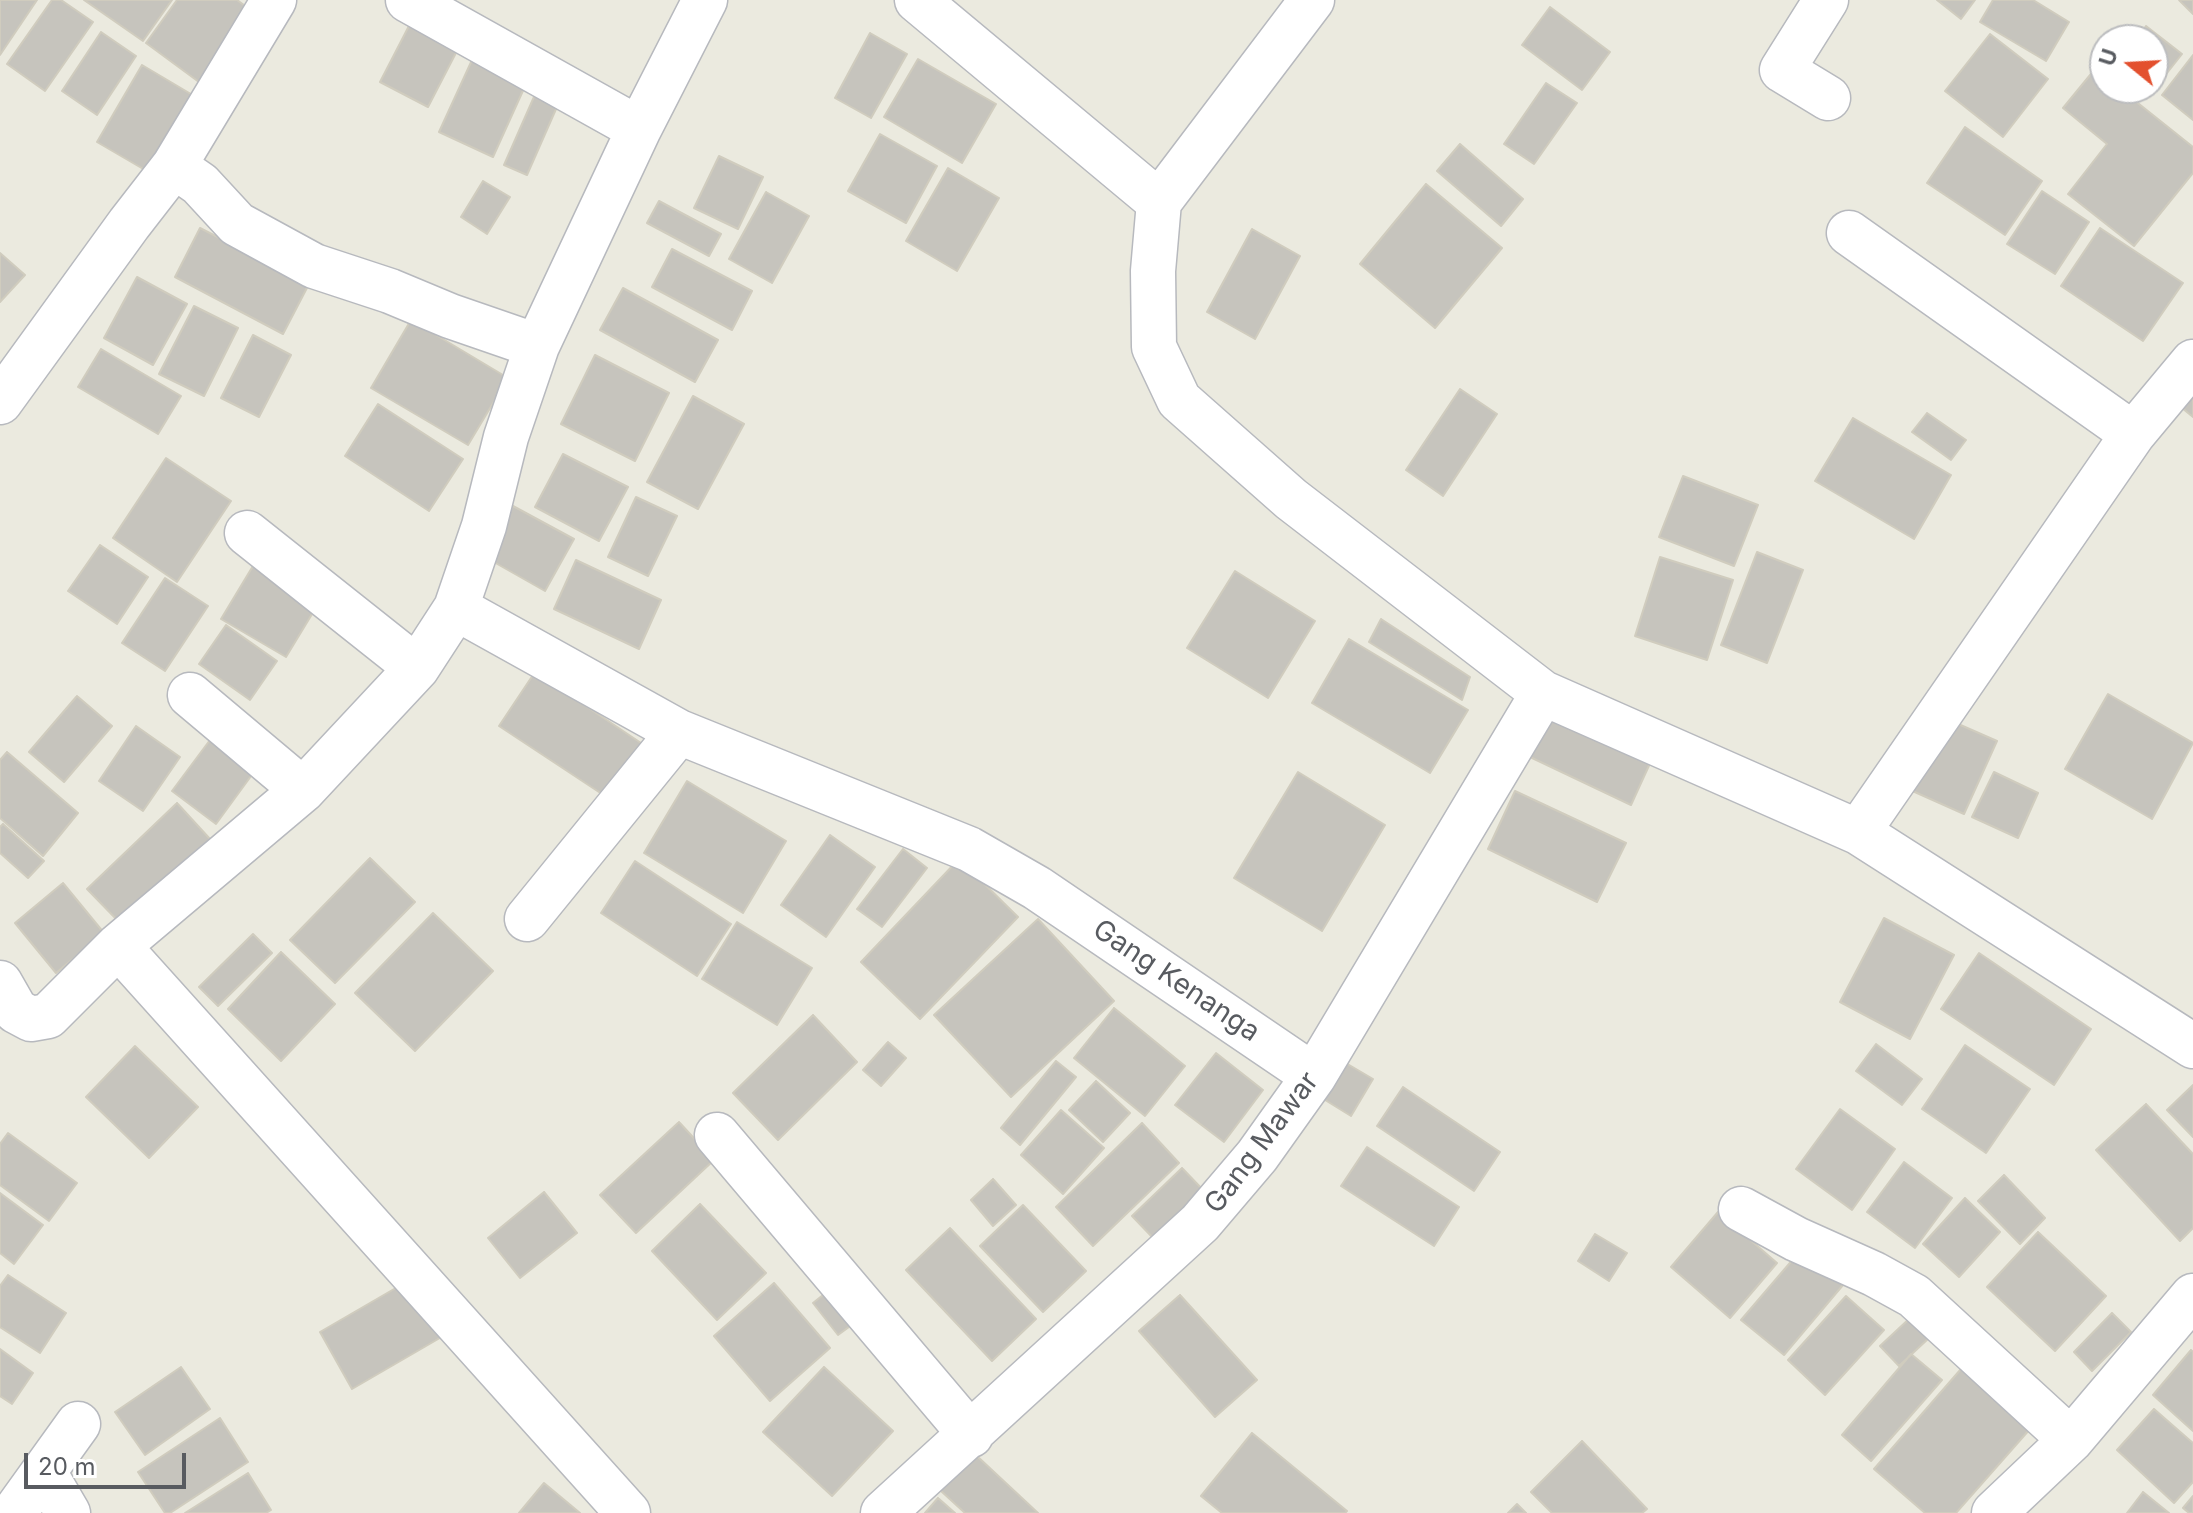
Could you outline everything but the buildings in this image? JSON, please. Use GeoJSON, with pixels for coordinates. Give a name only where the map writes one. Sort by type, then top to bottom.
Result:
{"type":"FeatureCollection","features":[{"type":"Feature","properties":{"kind":"street"},"geometry":{"type":"LineString","coordinates":[[0,402],[174,166],[274,0]]}},
{"type":"Feature","properties":{"kind":"street"},"geometry":{"type":"LineString","coordinates":[[408,0],[639,129]]}},
{"type":"Feature","properties":{"kind":"street"},"geometry":{"type":"LineString","coordinates":[[0,983],[16,1011],[31,1019],[48,1016],[118,946],[303,790],[417,668],[456,608],[484,526],[506,437],[537,346],[639,129],[705,0]]}},
{"type":"Feature","properties":{"kind":"street"},"geometry":{"type":"LineString","coordinates":[[917,0],[1159,202]]}},
{"type":"Feature","properties":{"kind":"street"},"geometry":{"type":"LineString","coordinates":[[1312,0],[1159,202],[1153,271],[1154,347],[1179,400],[1291,499],[1543,693],[1858,832],[2193,1046]]}},
{"type":"Feature","properties":{"kind":"street"},"geometry":{"type":"LineString","coordinates":[[1826,0],[1782,70],[1828,98]]}},
{"type":"Feature","properties":{"kind":"street"},"geometry":{"type":"LineString","coordinates":[[174,166],[200,184],[237,224],[314,266],[537,346]]}},
{"type":"Feature","properties":{"kind":"street"},"geometry":{"type":"LineString","coordinates":[[1849,233],[2133,434]]}},
{"type":"Feature","properties":{"kind":"street"},"geometry":{"type":"LineString","coordinates":[[1858,832],[2133,434],[2193,362]]}},
{"type":"Feature","properties":{"kind":"street"},"geometry":{"type":"LineString","coordinates":[[247,533],[417,668]]}},
{"type":"Feature","properties":{"kind":"street","name":"Gang Kenanga"},"geometry":{"type":"LineString","coordinates":[[456,608],[679,732],[969,849],[1037,888],[1314,1076]]}},
{"type":"Feature","properties":{"kind":"street","name":"Gang Mawar"},"geometry":{"type":"LineString","coordinates":[[883,1513],[1200,1223],[1257,1156],[1314,1076],[1543,693]]}},
{"type":"Feature","properties":{"kind":"street"},"geometry":{"type":"LineString","coordinates":[[190,695],[303,790]]}},
{"type":"Feature","properties":{"kind":"street"},"geometry":{"type":"LineString","coordinates":[[527,919],[679,732]]}},
{"type":"Feature","properties":{"kind":"street"},"geometry":{"type":"LineString","coordinates":[[118,946],[628,1513]]}},
{"type":"Feature","properties":{"kind":"street"},"geometry":{"type":"LineString","coordinates":[[717,1135],[971,1435]]}},
{"type":"Feature","properties":{"kind":"street"},"geometry":{"type":"LineString","coordinates":[[1741,1209],[1914,1296],[2071,1440]]}},
{"type":"Feature","properties":{"kind":"street"},"geometry":{"type":"LineString","coordinates":[[1994,1513],[2071,1440],[2193,1296]]}},
{"type":"Feature","properties":{"kind":"street"},"geometry":{"type":"LineString","coordinates":[[14,1513],[78,1424]]}},
{"type":"Feature","properties":{"kind":"street"},"geometry":{"type":"LineString","coordinates":[[44,1472],[68,1513]]}}]}
